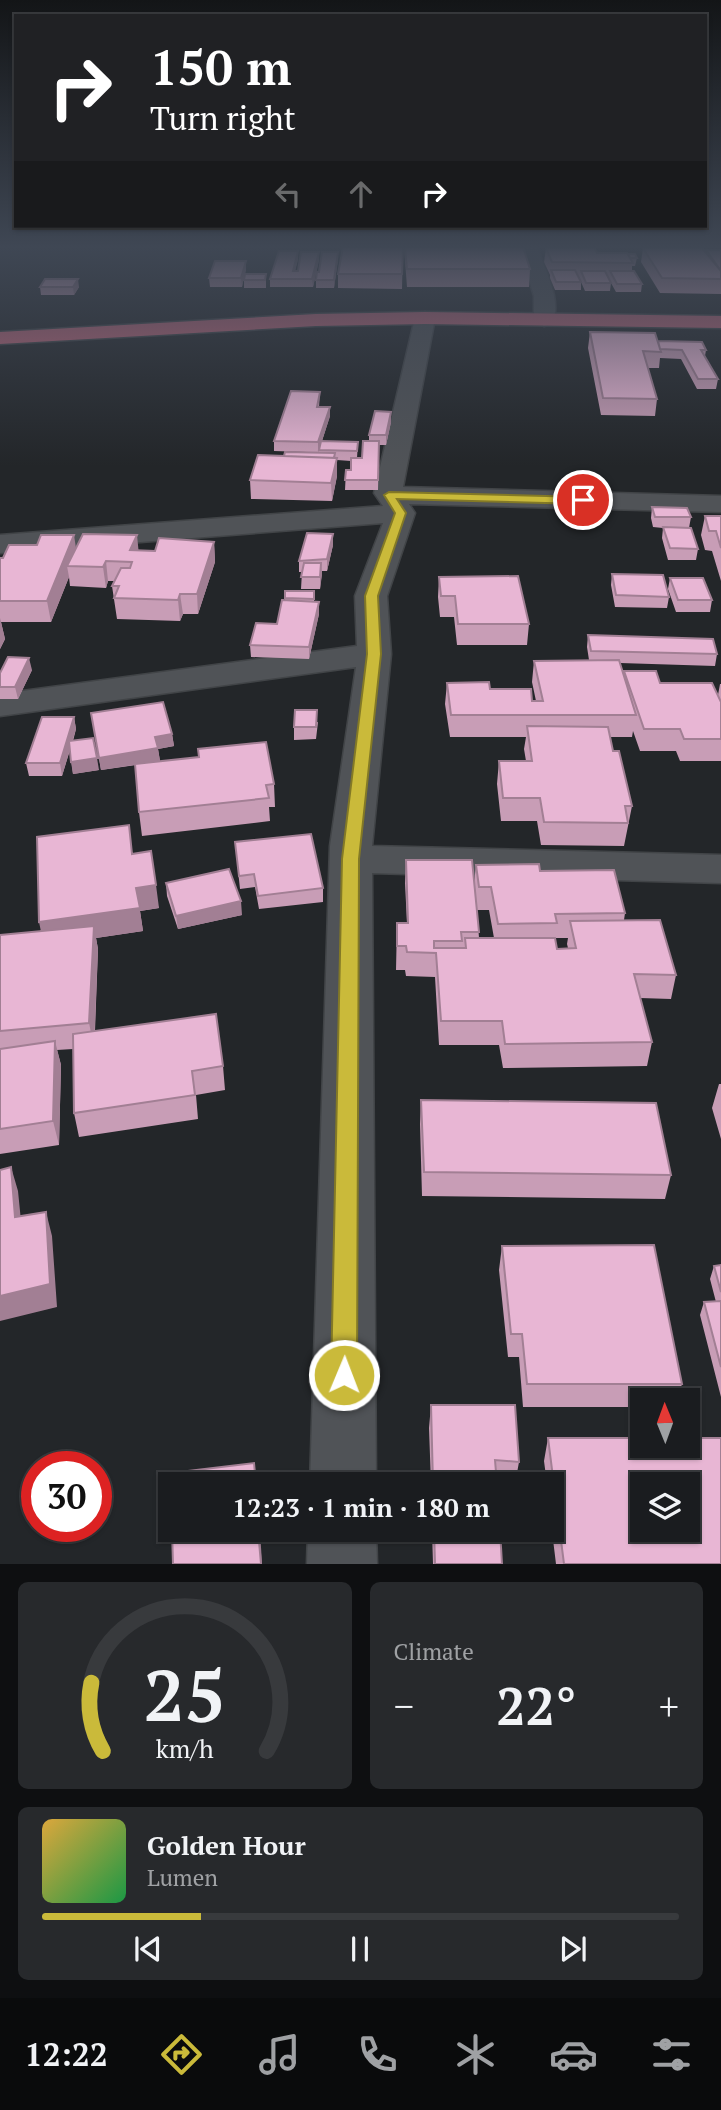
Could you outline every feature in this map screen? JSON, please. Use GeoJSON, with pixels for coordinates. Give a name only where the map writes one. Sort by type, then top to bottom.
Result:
{"type":"FeatureCollection","features":[{"type":"Feature","properties":{"kind":"highway"},"geometry":{"type":"LineString","coordinates":[[0,338],[317,320]]}},
{"type":"Feature","properties":{"kind":"highway"},"geometry":{"type":"LineString","coordinates":[[544,320],[721,322]]}},
{"type":"Feature","properties":{"kind":"street"},"geometry":{"type":"LineString","coordinates":[[343,1472],[351,859],[374,654],[371,596],[395,504],[425,320]]}},
{"type":"Feature","properties":{"kind":"street"},"geometry":{"type":"LineString","coordinates":[[0,544],[395,504],[721,504]]}},
{"type":"Feature","properties":{"kind":"street"},"geometry":{"type":"LineString","coordinates":[[0,705],[374,654]]}},
{"type":"Feature","properties":{"kind":"street"},"geometry":{"type":"LineString","coordinates":[[351,859],[721,869]]}},
{"type":"Feature","properties":{"kind":"street"},"geometry":{"type":"LineString","coordinates":[[342,1542],[342,1564]]}},
{"type":"Feature","properties":{"kind":"building"},"geometry":{"type":"Polygon","coordinates":[[[590,332],[655,333],[661,352],[643,351],[657,399],[603,398],[590,332]]]}},
{"type":"Feature","properties":{"kind":"building"},"geometry":{"type":"Polygon","coordinates":[[[658,341],[702,342],[706,350],[701,350],[718,379],[698,379],[682,350],[660,349],[658,341]]]}},
{"type":"Feature","properties":{"kind":"building"},"geometry":{"type":"Polygon","coordinates":[[[291,391],[320,392],[317,407],[330,407],[318,442],[274,441],[291,391]]]}},
{"type":"Feature","properties":{"kind":"building"},"geometry":{"type":"Polygon","coordinates":[[[375,411],[391,412],[386,435],[369,435],[375,411]]]}},
{"type":"Feature","properties":{"kind":"building"},"geometry":{"type":"Polygon","coordinates":[[[321,441],[358,442],[357,451],[319,450],[321,441]]]}},
{"type":"Feature","properties":{"kind":"building"},"geometry":{"type":"Polygon","coordinates":[[[363,441],[379,441],[378,480],[345,480],[346,470],[351,470],[351,458],[362,458],[363,441]]]}},
{"type":"Feature","properties":{"kind":"building"},"geometry":{"type":"Polygon","coordinates":[[[285,452],[335,453],[334,458],[284,456],[285,452]]]}},
{"type":"Feature","properties":{"kind":"building"},"geometry":{"type":"Polygon","coordinates":[[[258,455],[337,458],[331,483],[250,480],[258,455]]]}},
{"type":"Feature","properties":{"kind":"building"},"geometry":{"type":"Polygon","coordinates":[[[652,507],[687,508],[691,517],[655,517],[652,507]]]}},
{"type":"Feature","properties":{"kind":"building"},"geometry":{"type":"Polygon","coordinates":[[[705,516],[721,516],[721,548],[716,531],[709,531],[705,516]]]}},
{"type":"Feature","properties":{"kind":"building"},"geometry":{"type":"Polygon","coordinates":[[[663,527],[691,528],[698,549],[670,548],[663,527]]]}},
{"type":"Feature","properties":{"kind":"building"},"geometry":{"type":"Polygon","coordinates":[[[307,533],[333,534],[327,559],[299,561],[307,533]]]}},
{"type":"Feature","properties":{"kind":"building"},"geometry":{"type":"Polygon","coordinates":[[[83,534],[137,535],[130,550],[155,551],[159,538],[214,542],[197,594],[180,594],[178,600],[114,598],[119,586],[112,586],[121,568],[130,568],[132,562],[106,561],[103,567],[67,566],[83,534]]]}},
{"type":"Feature","properties":{"kind":"building"},"geometry":{"type":"Polygon","coordinates":[[[41,535],[74,535],[47,601],[0,601],[0,558],[3,558],[9,545],[37,545],[41,535]]]}},
{"type":"Feature","properties":{"kind":"building"},"geometry":{"type":"Polygon","coordinates":[[[304,563],[321,563],[320,577],[301,577],[304,563]]]}},
{"type":"Feature","properties":{"kind":"building"},"geometry":{"type":"Polygon","coordinates":[[[612,574],[663,575],[669,597],[616,595],[612,574]]]}},
{"type":"Feature","properties":{"kind":"building"},"geometry":{"type":"Polygon","coordinates":[[[518,576],[529,624],[458,624],[455,596],[441,596],[439,577],[518,576]]]}},
{"type":"Feature","properties":{"kind":"building"},"geometry":{"type":"Polygon","coordinates":[[[670,578],[703,578],[712,600],[678,600],[670,578]]]}},
{"type":"Feature","properties":{"kind":"building"},"geometry":{"type":"Polygon","coordinates":[[[285,591],[314,591],[314,599],[285,598],[285,591]]]}},
{"type":"Feature","properties":{"kind":"building"},"geometry":{"type":"Polygon","coordinates":[[[282,600],[319,602],[309,647],[250,645],[256,623],[277,624],[282,600]]]}},
{"type":"Feature","properties":{"kind":"building"},"geometry":{"type":"Polygon","coordinates":[[[588,635],[713,639],[717,654],[591,651],[588,635]]]}},
{"type":"Feature","properties":{"kind":"building"},"geometry":{"type":"Polygon","coordinates":[[[8,657],[29,658],[15,687],[0,687],[0,673],[8,657]]]}},
{"type":"Feature","properties":{"kind":"building"},"geometry":{"type":"Polygon","coordinates":[[[619,660],[636,715],[451,715],[447,683],[489,682],[490,689],[531,689],[532,701],[543,701],[534,661],[619,660]]]}},
{"type":"Feature","properties":{"kind":"building"},"geometry":{"type":"Polygon","coordinates":[[[624,671],[656,671],[660,683],[712,683],[721,702],[721,739],[684,739],[680,729],[644,729],[624,671]]]}},
{"type":"Feature","properties":{"kind":"building"},"geometry":{"type":"Polygon","coordinates":[[[163,702],[172,734],[155,737],[158,748],[99,758],[91,713],[163,702]]]}},
{"type":"Feature","properties":{"kind":"building"},"geometry":{"type":"Polygon","coordinates":[[[295,710],[317,710],[316,727],[294,727],[295,710]]]}},
{"type":"Feature","properties":{"kind":"building"},"geometry":{"type":"Polygon","coordinates":[[[42,717],[74,717],[60,763],[26,763],[42,717]]]}},
{"type":"Feature","properties":{"kind":"building"},"geometry":{"type":"Polygon","coordinates":[[[527,726],[608,727],[613,751],[619,751],[632,806],[625,806],[628,823],[544,822],[540,798],[503,798],[499,761],[532,761],[527,726]]]}},
{"type":"Feature","properties":{"kind":"building"},"geometry":{"type":"Polygon","coordinates":[[[93,738],[97,758],[71,762],[69,741],[93,738]]]}},
{"type":"Feature","properties":{"kind":"building"},"geometry":{"type":"Polygon","coordinates":[[[266,742],[274,784],[266,785],[269,798],[139,812],[135,764],[199,757],[198,749],[266,742]]]}},
{"type":"Feature","properties":{"kind":"building"},"geometry":{"type":"Polygon","coordinates":[[[129,825],[132,854],[151,851],[156,885],[136,888],[140,908],[39,922],[37,837],[129,825]]]}},
{"type":"Feature","properties":{"kind":"building"},"geometry":{"type":"Polygon","coordinates":[[[311,834],[323,888],[258,896],[254,874],[239,876],[235,842],[311,834]]]}},
{"type":"Feature","properties":{"kind":"building"},"geometry":{"type":"Polygon","coordinates":[[[406,860],[472,860],[479,932],[461,932],[462,941],[434,941],[434,948],[466,948],[465,938],[555,938],[557,949],[576,948],[570,921],[660,920],[676,975],[634,974],[652,1042],[505,1044],[502,1021],[441,1021],[436,953],[407,952],[406,946],[397,946],[397,923],[408,923],[406,860]]]}},
{"type":"Feature","properties":{"kind":"building"},"geometry":{"type":"Polygon","coordinates":[[[539,864],[540,871],[614,870],[625,913],[555,914],[557,923],[498,924],[491,887],[479,887],[476,865],[539,864]]]}},
{"type":"Feature","properties":{"kind":"building"},"geometry":{"type":"Polygon","coordinates":[[[229,869],[241,901],[176,916],[166,883],[229,869]]]}},
{"type":"Feature","properties":{"kind":"building"},"geometry":{"type":"Polygon","coordinates":[[[94,926],[89,1023],[0,1031],[0,935],[94,926]]]}},
{"type":"Feature","properties":{"kind":"building"},"geometry":{"type":"Polygon","coordinates":[[[216,1014],[223,1066],[192,1071],[195,1095],[74,1113],[73,1034],[216,1014]]]}},
{"type":"Feature","properties":{"kind":"building"},"geometry":{"type":"Polygon","coordinates":[[[55,1041],[53,1121],[0,1129],[0,1049],[55,1041]]]}},
{"type":"Feature","properties":{"kind":"building"},"geometry":{"type":"Polygon","coordinates":[[[421,1100],[656,1103],[671,1175],[424,1172],[421,1100]]]}},
{"type":"Feature","properties":{"kind":"building"},"geometry":{"type":"Polygon","coordinates":[[[11,1167],[15,1217],[46,1212],[50,1284],[0,1296],[0,1170],[11,1167]]]}},
{"type":"Feature","properties":{"kind":"building"},"geometry":{"type":"Polygon","coordinates":[[[654,1245],[682,1384],[527,1384],[522,1334],[511,1334],[502,1246],[654,1245]]]}},
{"type":"Feature","properties":{"kind":"building"},"geometry":{"type":"Polygon","coordinates":[[[721,1265],[721,1292],[714,1266],[721,1265]]]}},
{"type":"Feature","properties":{"kind":"building"},"geometry":{"type":"Polygon","coordinates":[[[721,1301],[721,1367],[704,1302],[721,1301]]]}},
{"type":"Feature","properties":{"kind":"building"},"geometry":{"type":"Polygon","coordinates":[[[431,1405],[515,1405],[519,1462],[495,1460],[496,1472],[433,1472],[431,1405]]]}},
{"type":"Feature","properties":{"kind":"building"},"geometry":{"type":"Polygon","coordinates":[[[548,1438],[630,1438],[630,1458],[700,1458],[700,1438],[721,1438],[721,1564],[564,1564],[561,1542],[564,1542],[564,1472],[552,1472],[548,1438]]]}},
{"type":"Feature","properties":{"kind":"building"},"geometry":{"type":"Polygon","coordinates":[[[254,1463],[255,1472],[180,1472],[254,1463]]]}},
{"type":"Feature","properties":{"kind":"building"},"geometry":{"type":"Polygon","coordinates":[[[172,1542],[259,1542],[261,1564],[173,1564],[172,1542]]]}},
{"type":"Feature","properties":{"kind":"building"},"geometry":{"type":"Polygon","coordinates":[[[434,1542],[501,1542],[502,1564],[435,1564],[434,1542]]]}},
{"type":"Feature","properties":{"kind":"route"},"geometry":{"type":"LineString","coordinates":[[344,1375],[351,846],[374,654],[371,596],[401,513],[389,495],[583,500]]}}]}
